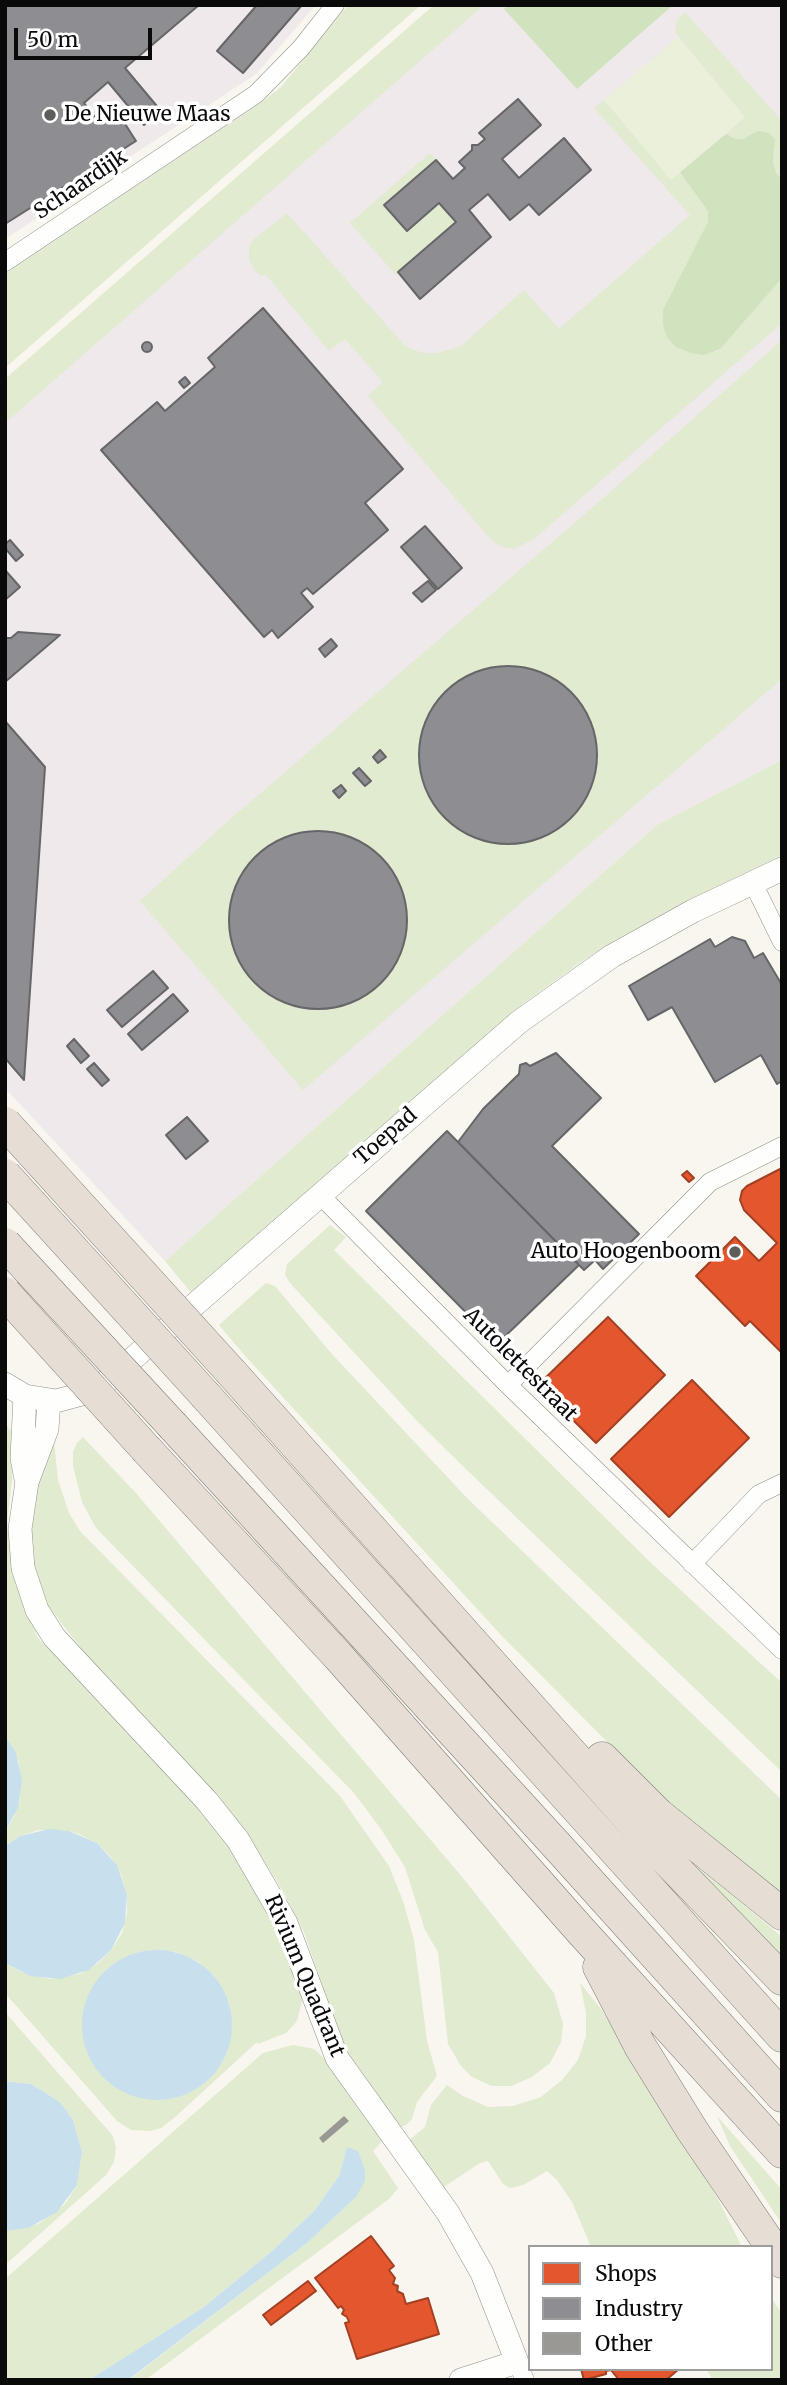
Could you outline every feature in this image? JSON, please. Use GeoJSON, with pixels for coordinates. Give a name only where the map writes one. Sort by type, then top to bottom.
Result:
{"type":"FeatureCollection","features":[{"type":"Feature","properties":{"kind":"highway"},"geometry":{"type":"LineString","coordinates":[[5,1123],[409,1569],[662,1855],[782,1979]]}},
{"type":"Feature","properties":{"kind":"highway"},"geometry":{"type":"LineString","coordinates":[[5,1175],[782,2036]]}},
{"type":"Feature","properties":{"kind":"highway"},"geometry":{"type":"LineString","coordinates":[[5,1244],[559,1848],[782,2096]]}},
{"type":"Feature","properties":{"kind":"highway"},"geometry":{"type":"LineString","coordinates":[[5,1293],[338,1656],[581,1931],[782,2152]]}},
{"type":"Feature","properties":{"kind":"highway"},"geometry":{"type":"LineString","coordinates":[[409,1569],[446,1596],[658,1814],[782,1914]]}},
{"type":"Feature","properties":{"kind":"highway"},"geometry":{"type":"LineString","coordinates":[[581,1931],[640,2046],[692,2130],[770,2245]]}},
{"type":"Feature","properties":{"kind":"street","name":"Schaardijk"},"geometry":{"type":"LineString","coordinates":[[5,262],[256,94],[301,48],[335,5]]}},
{"type":"Feature","properties":{"kind":"street","name":"Toepad"},"geometry":{"type":"LineString","coordinates":[[5,1384],[25,1396],[49,1400],[72,1398],[106,1382],[519,1022],[612,956],[693,911],[782,869]]}},
{"type":"Feature","properties":{"kind":"street"},"geometry":{"type":"LineString","coordinates":[[752,881],[782,942]]}},
{"type":"Feature","properties":{"kind":"street"},"geometry":{"type":"LineString","coordinates":[[508,1385],[710,1182],[782,1146]]}},
{"type":"Feature","properties":{"kind":"street","name":"Autolettestraat"},"geometry":{"type":"LineString","coordinates":[[320,1195],[508,1385],[782,1650]]}},
{"type":"Feature","properties":{"kind":"street","name":"Rivium Quadrant"},"geometry":{"type":"LineString","coordinates":[[25,1396],[22,1458],[27,1482]]}},
{"type":"Feature","properties":{"kind":"street","name":"Rivium Quadrant"},"geometry":{"type":"LineString","coordinates":[[49,1400],[47,1429],[27,1482],[20,1529],[20,1547],[27,1582],[41,1617],[54,1637],[207,1801],[238,1840],[286,1923],[337,2058],[449,2213],[482,2273],[521,2371]]}},
{"type":"Feature","properties":{"kind":"street"},"geometry":{"type":"LineString","coordinates":[[692,1564],[759,1494],[782,1483]]}},
{"type":"Feature","properties":{"kind":"street"},"geometry":{"type":"LineString","coordinates":[[461,2380],[521,2371]]}},
{"type":"Feature","properties":{"kind":"shaded area","name":"De Nieuwe Maas"},"geometry":{"type":"Polygon","coordinates":[[[5,5],[316,5],[256,74],[5,239],[5,5]]]}},
{"type":"Feature","properties":{"kind":"shaded area"},"geometry":{"type":"Polygon","coordinates":[[[452,5],[782,5],[782,760],[657,825],[165,1261],[5,1088],[5,392],[452,5]]]}},
{"type":"Feature","properties":{"kind":"green space"},"geometry":{"type":"Polygon","coordinates":[[[348,5],[421,5],[5,368],[5,274],[262,102],[281,87],[348,5]]]}},
{"type":"Feature","properties":{"kind":"green space"},"geometry":{"type":"Polygon","coordinates":[[[434,5],[484,5],[5,423],[5,379],[434,5]]]}},
{"type":"Feature","properties":{"kind":"green space"},"geometry":{"type":"Polygon","coordinates":[[[508,5],[673,5],[577,89],[504,9],[508,5]]]}},
{"type":"Feature","properties":{"kind":"green space"},"geometry":{"type":"Polygon","coordinates":[[[685,12],[782,121],[782,179],[776,173],[773,162],[775,150],[758,131],[743,139],[735,139],[726,134],[745,117],[675,32],[677,20],[685,12]]]}},
{"type":"Feature","properties":{"kind":"green space"},"geometry":{"type":"Polygon","coordinates":[[[678,37],[745,117],[671,180],[604,100],[678,37]]]}},
{"type":"Feature","properties":{"kind":"green space"},"geometry":{"type":"Polygon","coordinates":[[[604,100],[671,179],[680,172],[708,211],[714,353],[782,278],[782,323],[534,539],[514,549],[506,548],[493,542],[368,396],[383,382],[345,339],[329,351],[266,275],[261,276],[255,271],[249,259],[249,248],[253,240],[287,213],[406,347],[423,353],[439,353],[461,346],[524,290],[559,329],[690,215],[594,108],[604,100]]]}},
{"type":"Feature","properties":{"kind":"green space"},"geometry":{"type":"Polygon","coordinates":[[[758,131],[768,133],[775,139],[773,162],[776,173],[782,179],[782,278],[720,349],[704,355],[691,353],[676,347],[667,337],[663,325],[663,310],[708,222],[708,211],[680,172],[726,134],[735,139],[743,139],[758,131]]]}},
{"type":"Feature","properties":{"kind":"green space"},"geometry":{"type":"Polygon","coordinates":[[[430,153],[436,160],[384,205],[439,203],[456,222],[396,275],[350,223],[430,153]]]}},
{"type":"Feature","properties":{"kind":"green space"},"geometry":{"type":"Polygon","coordinates":[[[782,340],[782,679],[303,1090],[140,901],[227,822],[608,494],[782,340]],[[510,665],[482,669],[457,681],[436,701],[423,726],[418,754],[422,782],[435,807],[454,827],[480,840],[510,845],[541,838],[567,822],[587,798],[597,769],[596,738],[585,709],[565,686],[538,670],[510,665]],[[321,830],[293,834],[267,847],[247,866],[234,891],[229,919],[233,947],[245,972],[265,992],[290,1005],[321,1010],[351,1004],[378,987],[397,964],[407,934],[407,903],[396,874],[376,851],[349,836],[321,830]]]}},
{"type":"Feature","properties":{"kind":"green space"},"geometry":{"type":"Polygon","coordinates":[[[782,760],[782,857],[737,877],[617,939],[524,1003],[193,1295],[165,1261],[657,825],[782,760]]]}},
{"type":"Feature","properties":{"kind":"green space"},"geometry":{"type":"Polygon","coordinates":[[[330,1225],[346,1237],[334,1250],[650,1562],[782,1683],[782,1772],[418,1422],[290,1283],[285,1275],[287,1264],[330,1225]]]}},
{"type":"Feature","properties":{"kind":"green space"},"geometry":{"type":"Polygon","coordinates":[[[266,1283],[275,1286],[331,1353],[468,1499],[782,1800],[782,1896],[662,1797],[501,1635],[219,1325],[266,1283]]]}},
{"type":"Feature","properties":{"kind":"green space"},"geometry":{"type":"Polygon","coordinates":[[[5,1423],[13,1434],[7,1523],[15,1581],[38,1638],[120,1722],[223,1836],[285,1942],[304,1993],[297,2021],[286,2033],[258,2044],[257,2042],[161,2128],[150,2131],[131,2130],[117,2121],[5,1993],[5,1963],[21,1972],[50,1979],[80,1974],[97,1964],[111,1950],[122,1933],[127,1913],[127,1894],[121,1874],[111,1857],[97,1843],[79,1834],[39,1830],[20,1836],[5,1846],[5,1831],[14,1817],[20,1799],[19,1762],[5,1736],[5,1423]],[[150,1950],[115,1963],[105,1971],[90,1991],[83,2015],[93,2064],[110,2083],[182,2095],[204,2083],[221,2064],[227,2052],[232,2028],[229,2002],[199,1962],[176,1952],[150,1950]]]}},
{"type":"Feature","properties":{"kind":"green space"},"geometry":{"type":"Polygon","coordinates":[[[51,1436],[54,1441],[58,1480],[69,1513],[80,1531],[340,1796],[389,1866],[414,1940],[427,2041],[437,2076],[417,2102],[412,2119],[406,2125],[399,2128],[351,2060],[336,2026],[304,1932],[281,1888],[245,1830],[205,1782],[94,1665],[45,1602],[36,1580],[29,1539],[33,1499],[51,1436]]]}},
{"type":"Feature","properties":{"kind":"green space"},"geometry":{"type":"Polygon","coordinates":[[[83,1437],[135,1492],[463,1878],[554,1993],[563,2024],[561,2042],[550,2063],[532,2077],[511,2086],[492,2086],[472,2077],[461,2066],[448,2044],[438,1952],[425,1930],[405,1867],[354,1793],[96,1528],[82,1502],[73,1466],[73,1452],[83,1437]]]}},
{"type":"Feature","properties":{"kind":"green space"},"geometry":{"type":"Polygon","coordinates":[[[685,1858],[782,1937],[782,1960],[685,1858]]]}},
{"type":"Feature","properties":{"kind":"green space"},"geometry":{"type":"Polygon","coordinates":[[[580,1983],[601,2009],[718,2199],[741,2245],[590,2245],[572,2202],[557,2180],[547,2171],[523,2185],[510,2188],[503,2184],[488,2161],[480,2163],[442,2188],[408,2141],[425,2127],[431,2105],[447,2085],[463,2096],[488,2107],[513,2106],[541,2097],[562,2080],[578,2060],[586,2036],[586,2013],[580,1983]]]}},
{"type":"Feature","properties":{"kind":"green space"},"geometry":{"type":"Polygon","coordinates":[[[5,2012],[113,2136],[116,2148],[114,2162],[106,2175],[5,2265],[5,2231],[38,2224],[65,2204],[77,2185],[82,2152],[73,2120],[60,2102],[31,2084],[5,2081],[5,2012]]]}},
{"type":"Feature","properties":{"kind":"green space"},"geometry":{"type":"Polygon","coordinates":[[[293,2045],[314,2049],[329,2063],[385,2138],[373,2151],[398,2188],[389,2199],[145,2380],[129,2380],[307,2243],[356,2197],[347,2147],[339,2176],[314,2211],[273,2250],[204,2307],[89,2380],[5,2380],[5,2279],[263,2053],[293,2045]]]}},
{"type":"Feature","properties":{"kind":"green space"},"geometry":{"type":"Polygon","coordinates":[[[717,2116],[782,2190],[782,2224],[730,2146],[717,2116]]]}},
{"type":"Feature","properties":{"kind":"green space"},"geometry":{"type":"Polygon","coordinates":[[[773,2301],[782,2313],[782,2380],[713,2380],[707,2371],[773,2371],[773,2301]]]}},
{"type":"Feature","properties":{"kind":"water"},"geometry":{"type":"Polygon","coordinates":[[[5,1736],[16,1753],[22,1781],[18,1808],[5,1831],[5,1736]]]}},
{"type":"Feature","properties":{"kind":"water"},"geometry":{"type":"Polygon","coordinates":[[[49,1829],[69,1831],[97,1843],[117,1865],[127,1894],[125,1923],[111,1950],[89,1970],[60,1979],[30,1976],[5,1963],[5,1846],[20,1836],[49,1829]]]}},
{"type":"Feature","properties":{"kind":"water"},"geometry":{"type":"Polygon","coordinates":[[[157,1950],[186,1956],[210,1972],[226,1996],[232,2025],[226,2054],[210,2078],[186,2094],[157,2100],[128,2094],[104,2078],[88,2054],[82,2025],[88,1996],[104,1972],[128,1956],[157,1950]]]}},
{"type":"Feature","properties":{"kind":"water"},"geometry":{"type":"Polygon","coordinates":[[[5,2081],[31,2084],[60,2102],[73,2120],[82,2152],[77,2185],[57,2212],[28,2228],[5,2231],[5,2081]]]}},
{"type":"Feature","properties":{"kind":"water"},"geometry":{"type":"Polygon","coordinates":[[[347,2147],[358,2151],[365,2171],[365,2181],[356,2197],[307,2243],[128,2380],[89,2380],[204,2307],[273,2250],[314,2211],[339,2176],[347,2147]]]}},
{"type":"Feature","properties":{"kind":"building: Shops","name":"Auto Hoogenboom"},"geometry":{"type":"Polygon","coordinates":[[[782,1168],[781,1352],[750,1321],[745,1326],[696,1276],[735,1237],[759,1261],[777,1243],[744,1210],[740,1200],[742,1191],[747,1186],[782,1168]]]}},
{"type":"Feature","properties":{"kind":"building: Shops"},"geometry":{"type":"Polygon","coordinates":[[[687,1171],[694,1178],[689,1182],[682,1175],[687,1171]]]}},
{"type":"Feature","properties":{"kind":"building: Shops"},"geometry":{"type":"Polygon","coordinates":[[[608,1317],[665,1375],[596,1443],[538,1385],[608,1317]]]}},
{"type":"Feature","properties":{"kind":"building: Shops"},"geometry":{"type":"Polygon","coordinates":[[[692,1380],[749,1438],[669,1517],[611,1459],[692,1380]]]}},
{"type":"Feature","properties":{"kind":"building: Shops"},"geometry":{"type":"Polygon","coordinates":[[[371,2236],[394,2266],[389,2270],[395,2278],[393,2284],[398,2286],[397,2291],[403,2294],[406,2304],[428,2298],[439,2334],[357,2359],[345,2323],[349,2322],[342,2314],[344,2310],[341,2306],[338,2308],[315,2278],[371,2236]]]}},
{"type":"Feature","properties":{"kind":"building: Shops"},"geometry":{"type":"Polygon","coordinates":[[[308,2281],[316,2291],[271,2325],[263,2315],[308,2281]]]}},
{"type":"Feature","properties":{"kind":"building: Shops"},"geometry":{"type":"Polygon","coordinates":[[[582,2371],[606,2371],[606,2374],[584,2380],[582,2371]]]}},
{"type":"Feature","properties":{"kind":"building: Shops"},"geometry":{"type":"Polygon","coordinates":[[[612,2371],[677,2371],[666,2380],[619,2380],[612,2371]]]}},
{"type":"Feature","properties":{"kind":"building: Industry","name":"De Nieuwe Maas"},"geometry":{"type":"Polygon","coordinates":[[[5,5],[199,5],[125,68],[161,111],[144,125],[108,82],[84,103],[95,117],[113,105],[136,141],[5,224],[5,5]]]}},
{"type":"Feature","properties":{"kind":"building: Industry"},"geometry":{"type":"Polygon","coordinates":[[[257,5],[302,5],[243,73],[217,51],[257,5]]]}},
{"type":"Feature","properties":{"kind":"building: Industry"},"geometry":{"type":"Polygon","coordinates":[[[518,99],[541,125],[502,159],[519,178],[564,138],[591,170],[539,215],[529,204],[510,220],[488,194],[469,210],[491,237],[420,299],[398,272],[456,222],[439,203],[407,231],[384,205],[436,160],[453,179],[465,168],[459,162],[472,150],[472,145],[478,145],[485,139],[479,133],[518,99]]]}},
{"type":"Feature","properties":{"kind":"building: Industry"},"geometry":{"type":"Polygon","coordinates":[[[263,308],[403,469],[365,503],[388,530],[313,594],[307,588],[301,593],[313,607],[278,638],[272,630],[264,637],[101,450],[157,402],[165,411],[215,367],[208,358],[263,308]]]}},
{"type":"Feature","properties":{"kind":"building: Industry"},"geometry":{"type":"Polygon","coordinates":[[[147,342],[152,347],[147,352],[142,347],[147,342]]]}},
{"type":"Feature","properties":{"kind":"building: Industry"},"geometry":{"type":"Polygon","coordinates":[[[185,377],[190,383],[184,388],[179,382],[185,377]]]}},
{"type":"Feature","properties":{"kind":"building: Industry"},"geometry":{"type":"Polygon","coordinates":[[[425,526],[462,568],[438,589],[401,547],[425,526]]]}},
{"type":"Feature","properties":{"kind":"building: Industry"},"geometry":{"type":"Polygon","coordinates":[[[10,540],[23,555],[16,561],[5,548],[5,544],[10,540]]]}},
{"type":"Feature","properties":{"kind":"building: Industry"},"geometry":{"type":"Polygon","coordinates":[[[5,570],[20,587],[5,600],[5,570]]]}},
{"type":"Feature","properties":{"kind":"building: Industry"},"geometry":{"type":"Polygon","coordinates":[[[428,581],[436,590],[422,602],[413,593],[428,581]]]}},
{"type":"Feature","properties":{"kind":"building: Industry"},"geometry":{"type":"Polygon","coordinates":[[[18,632],[60,635],[5,682],[5,638],[11,638],[18,632]]]}},
{"type":"Feature","properties":{"kind":"building: Industry"},"geometry":{"type":"Polygon","coordinates":[[[331,639],[337,646],[325,657],[319,649],[331,639]]]}},
{"type":"Feature","properties":{"kind":"building: Industry"},"geometry":{"type":"Polygon","coordinates":[[[508,666],[542,673],[571,692],[590,721],[597,755],[590,789],[571,818],[542,837],[508,844],[474,837],[445,818],[426,789],[419,755],[426,721],[445,692],[474,673],[508,666]]]}},
{"type":"Feature","properties":{"kind":"building: Industry"},"geometry":{"type":"Polygon","coordinates":[[[5,721],[45,767],[24,1080],[5,1058],[5,721]]]}},
{"type":"Feature","properties":{"kind":"building: Industry"},"geometry":{"type":"Polygon","coordinates":[[[380,750],[386,757],[378,763],[373,757],[380,750]]]}},
{"type":"Feature","properties":{"kind":"building: Industry"},"geometry":{"type":"Polygon","coordinates":[[[359,768],[371,781],[365,786],[353,773],[359,768]]]}},
{"type":"Feature","properties":{"kind":"building: Industry"},"geometry":{"type":"Polygon","coordinates":[[[341,785],[346,791],[339,798],[333,791],[341,785]]]}},
{"type":"Feature","properties":{"kind":"building: Industry"},"geometry":{"type":"Polygon","coordinates":[[[318,831],[352,838],[381,857],[400,886],[407,920],[400,954],[381,983],[352,1002],[318,1009],[284,1002],[255,983],[236,954],[229,920],[236,886],[255,857],[284,838],[318,831]]]}},
{"type":"Feature","properties":{"kind":"building: Industry"},"geometry":{"type":"Polygon","coordinates":[[[732,937],[745,941],[754,958],[763,953],[782,985],[782,1081],[777,1084],[761,1055],[715,1082],[672,1007],[648,1020],[629,986],[710,939],[715,947],[732,937]]]}},
{"type":"Feature","properties":{"kind":"building: Industry"},"geometry":{"type":"Polygon","coordinates":[[[153,971],[168,988],[122,1027],[107,1010],[153,971]]]}},
{"type":"Feature","properties":{"kind":"building: Industry"},"geometry":{"type":"Polygon","coordinates":[[[173,994],[188,1011],[142,1050],[128,1034],[173,994]]]}},
{"type":"Feature","properties":{"kind":"building: Industry"},"geometry":{"type":"Polygon","coordinates":[[[74,1039],[89,1056],[81,1063],[67,1046],[74,1039]]]}},
{"type":"Feature","properties":{"kind":"building: Industry"},"geometry":{"type":"Polygon","coordinates":[[[556,1053],[601,1098],[552,1146],[639,1234],[603,1269],[595,1260],[584,1270],[458,1142],[483,1109],[519,1074],[520,1065],[526,1063],[530,1066],[556,1053]]]}},
{"type":"Feature","properties":{"kind":"building: Industry"},"geometry":{"type":"Polygon","coordinates":[[[94,1063],[109,1080],[102,1086],[87,1069],[94,1063]]]}},
{"type":"Feature","properties":{"kind":"building: Industry"},"geometry":{"type":"Polygon","coordinates":[[[187,1117],[208,1141],[186,1159],[166,1135],[187,1117]]]}},
{"type":"Feature","properties":{"kind":"building: Industry"},"geometry":{"type":"Polygon","coordinates":[[[447,1131],[579,1265],[497,1344],[366,1211],[447,1131]]]}},
{"type":"Feature","properties":{"kind":"building: Other"},"geometry":{"type":"Polygon","coordinates":[[[344,2116],[349,2121],[323,2143],[319,2138],[344,2116]]]}},
{"type":"Feature","properties":{"kind":"place","name":"De Nieuwe Maas"},"geometry":{"type":"Point","coordinates":[50,115]}},
{"type":"Feature","properties":{"kind":"place","name":"Auto Hoogenboom"},"geometry":{"type":"Point","coordinates":[735,1252]}}]}
